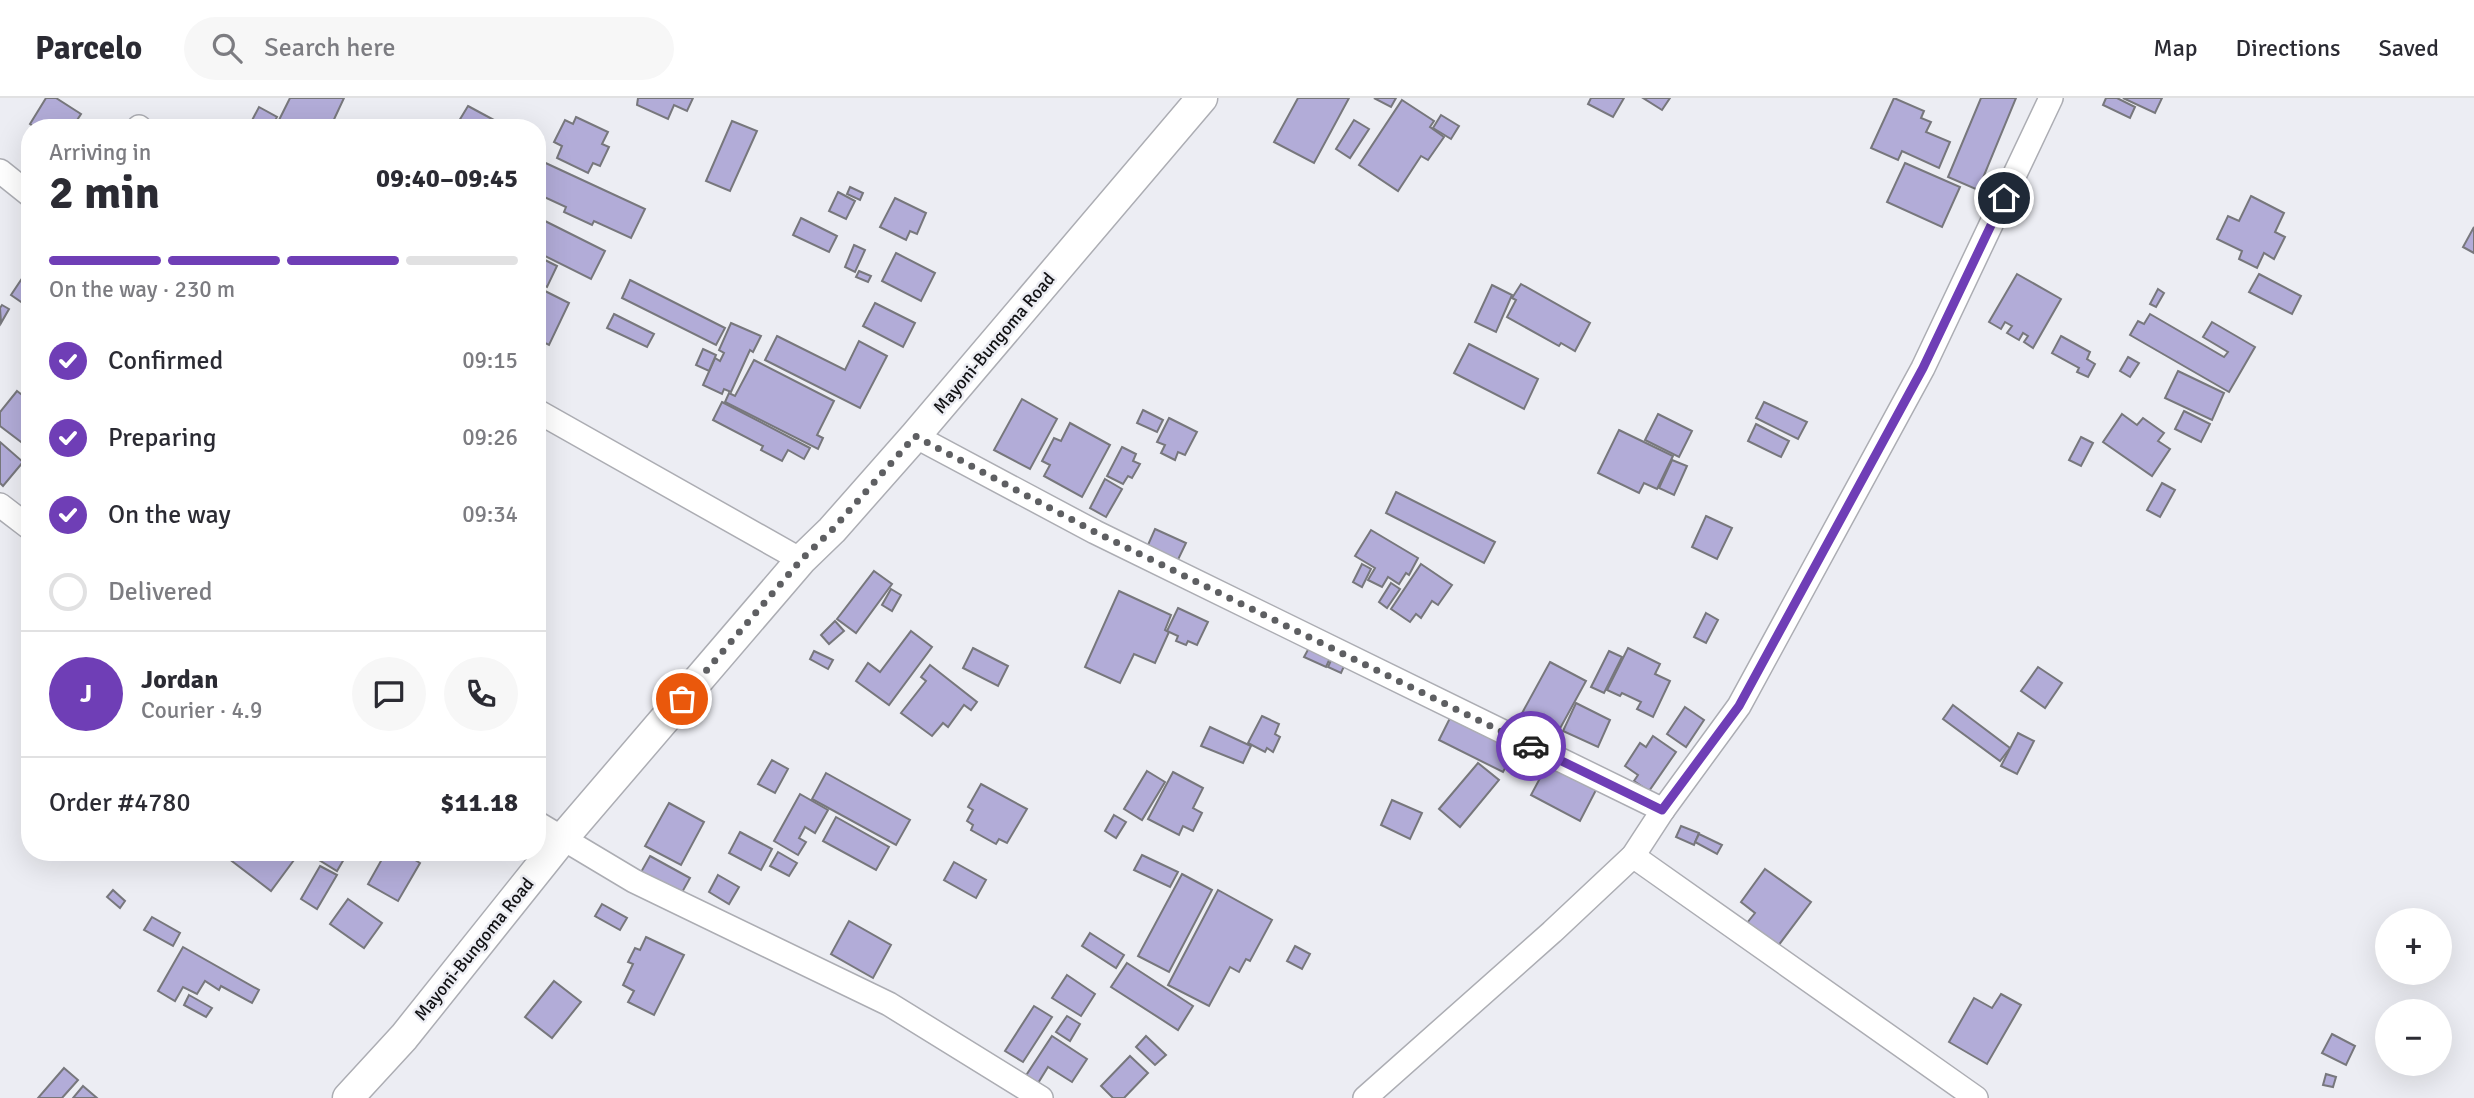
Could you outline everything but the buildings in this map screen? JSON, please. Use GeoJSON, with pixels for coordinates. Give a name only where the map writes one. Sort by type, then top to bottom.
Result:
{"type":"FeatureCollection","features":[{"type":"Feature","properties":{"kind":"main road","name":"Mayoni-Bungoma Road"},"geometry":{"type":"LineString","coordinates":[[546,859],[801,560],[832,530],[915,436],[1202,98]]}},
{"type":"Feature","properties":{"kind":"main road","name":"Mayoni-Bungoma Road"},"geometry":{"type":"LineString","coordinates":[[348,1098],[404,1037],[545,861]]}},
{"type":"Feature","properties":{"kind":"street"},"geometry":{"type":"LineString","coordinates":[[1365,1098],[1552,932],[1633,856],[1662,810],[1739,706],[1923,368],[2048,99]]}},
{"type":"Feature","properties":{"kind":"street"},"geometry":{"type":"LineString","coordinates":[[0,171],[21,188]]}},
{"type":"Feature","properties":{"kind":"street"},"geometry":{"type":"LineString","coordinates":[[546,416],[801,560]]}},
{"type":"Feature","properties":{"kind":"street"},"geometry":{"type":"LineString","coordinates":[[915,436],[1095,532],[1662,810]]}},
{"type":"Feature","properties":{"kind":"street"},"geometry":{"type":"LineString","coordinates":[[0,505],[21,521]]}},
{"type":"Feature","properties":{"kind":"street"},"geometry":{"type":"LineString","coordinates":[[546,828],[634,881],[889,1004],[1041,1098]]}},
{"type":"Feature","properties":{"kind":"street"},"geometry":{"type":"LineString","coordinates":[[1633,856],[1976,1098]]}},
{"type":"Feature","properties":{"kind":"way so far"},"geometry":{"type":"LineString","coordinates":[[682,699],[801,560],[832,530],[915,436],[1095,532],[1531,746]]}},
{"type":"Feature","properties":{"kind":"route"},"geometry":{"type":"LineString","coordinates":[[1531,746],[1662,810],[1739,706],[1923,368],[2004,198]]}}]}
